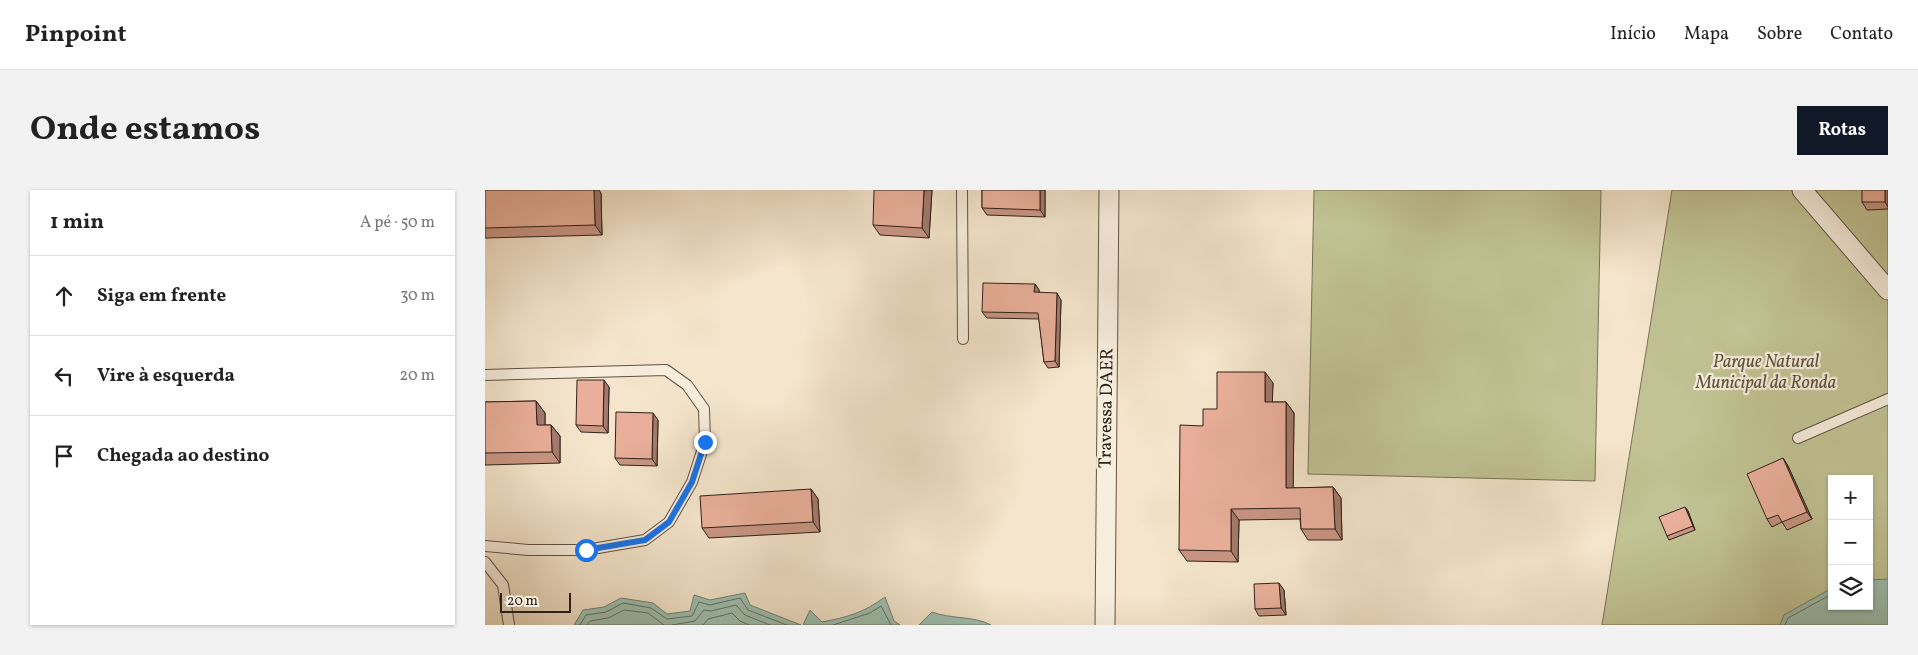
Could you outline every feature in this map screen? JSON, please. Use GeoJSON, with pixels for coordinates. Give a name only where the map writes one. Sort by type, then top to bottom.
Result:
{"type":"FeatureCollection","features":[{"type":"Feature","properties":{"kind":"street","name":"Travessa DAER"},"geometry":{"type":"LineString","coordinates":[[1105,625],[1109,190]]}},
{"type":"Feature","properties":{"kind":"street"},"geometry":{"type":"LineString","coordinates":[[1802,190],[1817,210],[1888,290]]}},
{"type":"Feature","properties":{"kind":"lane"},"geometry":{"type":"LineString","coordinates":[[962,190],[963,339]]}},
{"type":"Feature","properties":{"kind":"lane"},"geometry":{"type":"LineString","coordinates":[[485,375],[666,370],[687,385],[704,409],[705,442],[692,482],[669,522],[645,540],[586,550],[529,550],[485,546]]}},
{"type":"Feature","properties":{"kind":"lane"},"geometry":{"type":"LineString","coordinates":[[1798,438],[1888,399]]}},
{"type":"Feature","properties":{"kind":"lane"},"geometry":{"type":"LineString","coordinates":[[485,562],[503,585],[509,625]]}},
{"type":"Feature","properties":{"kind":"green space"},"geometry":{"type":"Polygon","coordinates":[[[1314,190],[1601,190],[1595,481],[1308,474],[1314,190]]]}},
{"type":"Feature","properties":{"kind":"green space","name":"Parque Natural Municipal da Ronda"},"geometry":{"type":"Polygon","coordinates":[[[1672,190],[1888,190],[1888,625],[1602,625],[1672,190]]]}},
{"type":"Feature","properties":{"kind":"water"},"geometry":{"type":"Polygon","coordinates":[[[1888,579],[1888,625],[1780,625],[1784,615],[1828,590],[1828,610],[1873,610],[1873,580],[1888,579]]]}},
{"type":"Feature","properties":{"kind":"water"},"geometry":{"type":"Polygon","coordinates":[[[745,593],[750,605],[801,625],[574,625],[583,610],[604,607],[621,598],[653,603],[667,614],[690,611],[694,595],[710,600],[745,593]]]}},
{"type":"Feature","properties":{"kind":"water"},"geometry":{"type":"Polygon","coordinates":[[[885,597],[894,621],[900,625],[803,625],[810,610],[822,622],[855,614],[885,597]]]}},
{"type":"Feature","properties":{"kind":"water"},"geometry":{"type":"Polygon","coordinates":[[[932,612],[978,620],[991,625],[919,625],[932,612]]]}},
{"type":"Feature","properties":{"kind":"building"},"geometry":{"type":"Polygon","coordinates":[[[485,190],[594,190],[595,225],[485,228],[485,190]]]}},
{"type":"Feature","properties":{"kind":"building"},"geometry":{"type":"Polygon","coordinates":[[[874,190],[924,190],[922,228],[873,225],[874,190]]]}},
{"type":"Feature","properties":{"kind":"building"},"geometry":{"type":"Polygon","coordinates":[[[982,190],[1040,190],[1040,210],[982,208],[982,190]]]}},
{"type":"Feature","properties":{"kind":"building"},"geometry":{"type":"Polygon","coordinates":[[[1862,190],[1885,190],[1885,202],[1862,202],[1862,190]]]}},
{"type":"Feature","properties":{"kind":"building"},"geometry":{"type":"Polygon","coordinates":[[[983,283],[1035,284],[1034,292],[1057,293],[1055,361],[1044,362],[1038,313],[982,312],[983,283]]]}},
{"type":"Feature","properties":{"kind":"building"},"geometry":{"type":"Polygon","coordinates":[[[1217,372],[1265,372],[1265,402],[1286,402],[1286,488],[1333,487],[1335,529],[1301,529],[1300,508],[1231,509],[1231,551],[1179,550],[1180,425],[1203,426],[1203,409],[1217,409],[1217,372]]]}},
{"type":"Feature","properties":{"kind":"building"},"geometry":{"type":"Polygon","coordinates":[[[577,380],[604,380],[603,426],[576,425],[577,380]]]}},
{"type":"Feature","properties":{"kind":"building"},"geometry":{"type":"Polygon","coordinates":[[[536,401],[537,425],[551,425],[552,452],[485,453],[485,402],[536,401]]]}},
{"type":"Feature","properties":{"kind":"building"},"geometry":{"type":"Polygon","coordinates":[[[616,412],[653,413],[652,459],[615,458],[616,412]]]}},
{"type":"Feature","properties":{"kind":"building"},"geometry":{"type":"Polygon","coordinates":[[[1783,458],[1807,512],[1782,522],[1778,515],[1767,519],[1747,474],[1783,458]]]}},
{"type":"Feature","properties":{"kind":"building"},"geometry":{"type":"Polygon","coordinates":[[[811,489],[813,522],[702,528],[700,496],[811,489]]]}},
{"type":"Feature","properties":{"kind":"building"},"geometry":{"type":"Polygon","coordinates":[[[1685,507],[1693,526],[1667,536],[1659,517],[1685,507]]]}},
{"type":"Feature","properties":{"kind":"building"},"geometry":{"type":"Polygon","coordinates":[[[1279,583],[1281,608],[1255,609],[1254,584],[1279,583]]]}},
{"type":"Feature","properties":{"kind":"route"},"geometry":{"type":"LineString","coordinates":[[586,550],[645,540],[669,522],[692,482],[705,442]]}}]}
